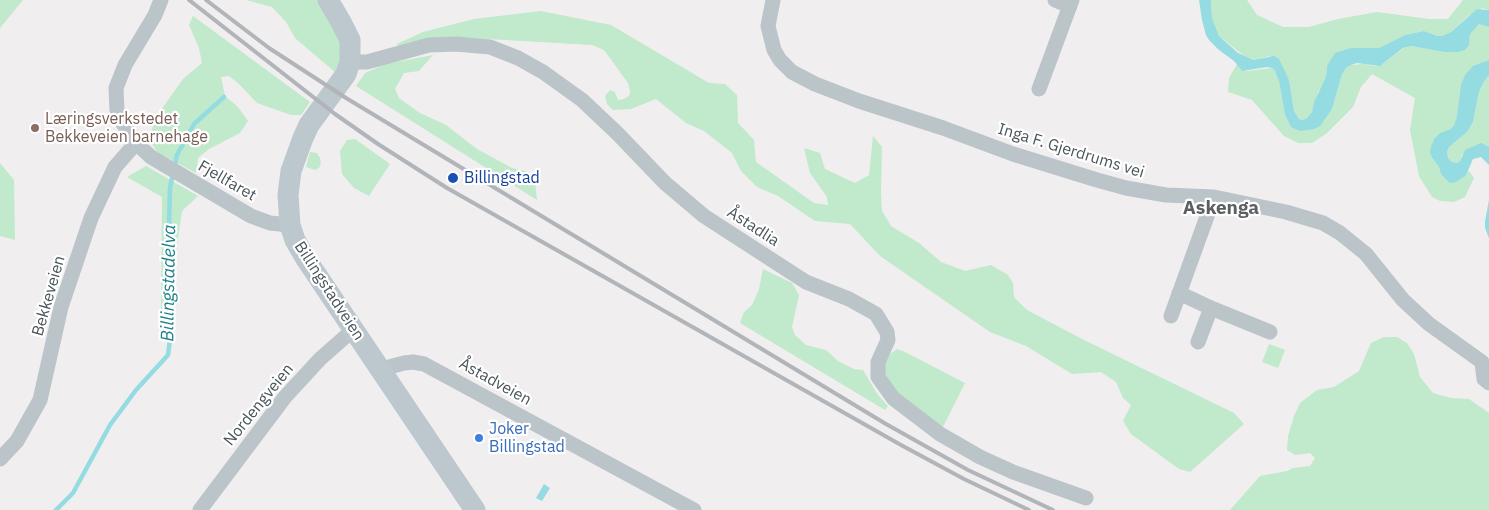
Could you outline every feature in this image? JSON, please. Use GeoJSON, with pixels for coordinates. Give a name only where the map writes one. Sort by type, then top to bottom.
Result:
{"type":"FeatureCollection","features":[{"type":"Feature","properties":{"kind":"main road"},"geometry":{"type":"LineString","coordinates":[[328,0],[350,40],[350,62]]}},
{"type":"Feature","properties":{"kind":"main road","name":"Billingstadveien"},"geometry":{"type":"LineString","coordinates":[[350,62],[346,74],[309,125],[303,138],[292,171],[288,195],[290,225],[295,240],[306,259],[474,510]]}},
{"type":"Feature","properties":{"kind":"street","name":"Fjellfaret"},"geometry":{"type":"LineString","coordinates":[[161,0],[155,15],[125,65],[116,88],[117,111],[122,122],[136,143],[151,157],[251,216],[270,223],[290,225]]}},
{"type":"Feature","properties":{"kind":"street","name":"Inga F. Gjerdrums vei"},"geometry":{"type":"LineString","coordinates":[[773,0],[768,26],[771,43],[786,67],[801,78],[859,101],[943,128],[1012,154],[1126,188],[1166,195],[1214,197],[1286,212],[1323,223],[1340,233],[1366,254],[1403,300],[1429,324],[1482,362],[1484,379],[1489,383]]}},
{"type":"Feature","properties":{"kind":"street"},"geometry":{"type":"LineString","coordinates":[[1040,90],[1071,3],[1055,0]]}},
{"type":"Feature","properties":{"kind":"street","name":"Åstadlia"},"geometry":{"type":"LineString","coordinates":[[350,62],[367,62],[429,45],[456,44],[490,47],[518,58],[542,72],[582,100],[665,183],[704,216],[806,282],[865,306],[876,314],[887,332],[888,340],[878,362],[878,377],[893,398],[940,434],[980,457],[1014,472],[1086,498]]}},
{"type":"Feature","properties":{"kind":"street","name":"Bekkeveien"},"geometry":{"type":"LineString","coordinates":[[0,459],[17,441],[40,400],[60,308],[91,218],[115,167],[136,143]]}},
{"type":"Feature","properties":{"kind":"street"},"geometry":{"type":"LineString","coordinates":[[1171,316],[1214,197]]}},
{"type":"Feature","properties":{"kind":"street"},"geometry":{"type":"LineString","coordinates":[[1179,293],[1270,332]]}},
{"type":"Feature","properties":{"kind":"street"},"geometry":{"type":"LineString","coordinates":[[1198,342],[1211,308]]}},
{"type":"Feature","properties":{"kind":"street","name":"Nordengveien"},"geometry":{"type":"LineString","coordinates":[[200,510],[284,397],[320,359],[354,329]]}},
{"type":"Feature","properties":{"kind":"street","name":"Åstadveien"},"geometry":{"type":"LineString","coordinates":[[382,372],[397,364],[413,362],[432,368],[694,510]]}},
{"type":"Feature","properties":{"kind":"green space"},"geometry":{"type":"Polygon","coordinates":[[[0,0],[23,0],[0,28],[0,0]]]}},
{"type":"Feature","properties":{"kind":"green space"},"geometry":{"type":"Polygon","coordinates":[[[246,0],[318,0],[342,45],[343,64],[336,73],[295,38],[286,22],[272,7],[246,0]]]}},
{"type":"Feature","properties":{"kind":"green space"},"geometry":{"type":"Polygon","coordinates":[[[1211,0],[1247,0],[1257,15],[1283,27],[1309,27],[1338,19],[1377,12],[1429,19],[1448,19],[1463,0],[1489,0],[1489,10],[1482,8],[1468,16],[1451,32],[1442,36],[1424,31],[1405,35],[1379,48],[1350,48],[1327,66],[1324,84],[1318,92],[1312,112],[1303,120],[1299,119],[1294,111],[1289,80],[1270,56],[1253,60],[1248,59],[1219,36],[1212,18],[1211,0]]]}},
{"type":"Feature","properties":{"kind":"green space"},"geometry":{"type":"Polygon","coordinates":[[[541,11],[611,25],[709,83],[725,84],[737,95],[738,123],[754,140],[756,162],[814,203],[828,205],[827,197],[810,173],[804,148],[820,153],[825,169],[855,183],[869,175],[873,136],[882,147],[882,211],[891,226],[919,243],[941,262],[965,271],[991,265],[1008,275],[1013,283],[1014,297],[1027,310],[1234,413],[1244,424],[1190,472],[1179,469],[1131,434],[1123,421],[1131,405],[1123,398],[1116,382],[1101,372],[1072,374],[1026,346],[990,332],[880,256],[850,224],[815,221],[778,196],[757,187],[741,171],[732,153],[704,131],[686,123],[656,99],[631,109],[613,110],[607,104],[605,96],[610,90],[615,92],[618,100],[629,96],[630,91],[628,83],[604,50],[592,45],[452,37],[398,47],[397,44],[423,32],[474,19],[541,11]]]}},
{"type":"Feature","properties":{"kind":"green space"},"geometry":{"type":"Polygon","coordinates":[[[193,16],[310,102],[301,115],[291,115],[257,103],[229,76],[221,77],[225,96],[238,107],[248,121],[240,133],[209,149],[198,158],[196,173],[157,152],[148,137],[161,110],[183,79],[202,63],[199,48],[189,25],[193,16]]]}},
{"type":"Feature","properties":{"kind":"green space"},"geometry":{"type":"Polygon","coordinates":[[[1479,24],[1489,27],[1489,60],[1486,61],[1454,125],[1433,159],[1439,167],[1441,174],[1466,175],[1468,170],[1474,178],[1465,197],[1454,202],[1440,201],[1432,197],[1419,176],[1410,130],[1415,98],[1372,74],[1361,87],[1353,107],[1327,133],[1312,143],[1298,143],[1284,136],[1252,100],[1228,92],[1229,78],[1237,64],[1240,69],[1247,71],[1272,68],[1278,75],[1285,115],[1291,127],[1332,109],[1342,74],[1351,65],[1364,64],[1375,66],[1383,64],[1404,48],[1411,46],[1444,52],[1470,39],[1470,34],[1479,24]]]}},
{"type":"Feature","properties":{"kind":"green space"},"geometry":{"type":"Polygon","coordinates":[[[433,55],[419,71],[404,73],[395,89],[399,98],[420,113],[446,125],[477,149],[512,168],[529,172],[535,181],[537,200],[356,86],[365,73],[386,64],[433,55]]]}},
{"type":"Feature","properties":{"kind":"green space"},"geometry":{"type":"Polygon","coordinates":[[[1489,75],[1489,147],[1462,154],[1460,161],[1457,163],[1452,162],[1448,158],[1447,152],[1449,147],[1467,132],[1473,122],[1479,92],[1489,75]]]}},
{"type":"Feature","properties":{"kind":"green space"},"geometry":{"type":"Polygon","coordinates":[[[355,139],[390,164],[369,196],[354,188],[342,174],[340,151],[347,140],[355,139]]]}},
{"type":"Feature","properties":{"kind":"green space"},"geometry":{"type":"Polygon","coordinates":[[[310,152],[317,153],[320,158],[319,168],[315,170],[306,167],[310,152]]]}},
{"type":"Feature","properties":{"kind":"green space"},"geometry":{"type":"Polygon","coordinates":[[[0,163],[14,180],[15,240],[0,236],[0,163]]]}},
{"type":"Feature","properties":{"kind":"green space"},"geometry":{"type":"Polygon","coordinates":[[[146,166],[198,196],[182,211],[175,260],[175,316],[161,312],[162,197],[127,177],[146,166]]]}},
{"type":"Feature","properties":{"kind":"green space"},"geometry":{"type":"Polygon","coordinates":[[[763,269],[792,283],[799,295],[792,327],[795,335],[806,345],[826,350],[838,361],[854,369],[863,370],[878,395],[888,406],[885,410],[740,323],[744,312],[752,305],[759,289],[763,269]]]}},
{"type":"Feature","properties":{"kind":"green space"},"geometry":{"type":"Polygon","coordinates":[[[1384,337],[1397,337],[1407,343],[1414,354],[1420,377],[1433,393],[1451,398],[1469,399],[1489,413],[1489,510],[1230,510],[1260,476],[1310,466],[1315,458],[1310,453],[1295,455],[1287,450],[1288,436],[1300,403],[1317,390],[1334,387],[1359,371],[1371,343],[1384,337]]]}},
{"type":"Feature","properties":{"kind":"green space"},"geometry":{"type":"Polygon","coordinates":[[[1269,344],[1285,350],[1278,368],[1262,362],[1269,344]]]}},
{"type":"Feature","properties":{"kind":"green space"},"geometry":{"type":"Polygon","coordinates":[[[897,349],[965,383],[943,427],[893,390],[883,374],[884,360],[897,349]]]}},
{"type":"Feature","properties":{"kind":"water"},"geometry":{"type":"Polygon","coordinates":[[[1199,0],[1211,0],[1212,18],[1219,36],[1238,53],[1253,60],[1274,56],[1279,59],[1289,80],[1294,111],[1299,119],[1303,120],[1312,112],[1314,102],[1326,77],[1327,66],[1335,53],[1351,48],[1379,48],[1405,35],[1424,31],[1442,36],[1451,32],[1477,9],[1489,10],[1489,27],[1479,24],[1470,34],[1469,45],[1465,50],[1458,52],[1444,52],[1411,46],[1403,48],[1380,66],[1357,63],[1351,65],[1342,74],[1332,109],[1320,126],[1300,131],[1291,127],[1285,115],[1279,81],[1275,71],[1267,67],[1242,71],[1234,61],[1219,50],[1206,35],[1199,0]]]}},
{"type":"Feature","properties":{"kind":"water"},"geometry":{"type":"Polygon","coordinates":[[[1489,60],[1489,75],[1479,92],[1473,122],[1467,132],[1449,147],[1447,152],[1448,158],[1452,162],[1457,163],[1460,161],[1465,150],[1481,143],[1489,147],[1489,165],[1481,157],[1473,159],[1466,175],[1456,182],[1450,183],[1441,174],[1439,167],[1433,159],[1430,153],[1431,147],[1434,139],[1440,133],[1451,129],[1454,125],[1457,117],[1461,85],[1465,75],[1473,66],[1489,60]]]}},
{"type":"Feature","properties":{"kind":"water"},"geometry":{"type":"Polygon","coordinates":[[[1489,200],[1489,238],[1485,228],[1485,221],[1489,200]]]}},
{"type":"Feature","properties":{"kind":"water"},"geometry":{"type":"Polygon","coordinates":[[[544,484],[550,488],[542,501],[536,498],[544,484]]]}},
{"type":"Feature","properties":{"kind":"waterway","name":"Billingstadelva"},"geometry":{"type":"LineString","coordinates":[[56,510],[73,493],[110,425],[136,390],[168,355],[171,332],[167,296],[170,188],[177,155],[194,124],[224,97]]}},
{"type":"Feature","properties":{"kind":"railway"},"geometry":{"type":"LineString","coordinates":[[189,0],[335,114],[447,188],[901,445],[964,479],[1029,510]]}},
{"type":"Feature","properties":{"kind":"railway"},"geometry":{"type":"LineString","coordinates":[[206,0],[269,48],[346,98],[886,424],[968,470],[1053,510]]}},
{"type":"Feature","properties":{"kind":"place","name":"Læringsverkstedet Bekkeveien barnehage"},"geometry":{"type":"Point","coordinates":[35,128]}},
{"type":"Feature","properties":{"kind":"place","name":"Billingstad"},"geometry":{"type":"Point","coordinates":[453,178]}},
{"type":"Feature","properties":{"kind":"place","name":"Joker Billingstad"},"geometry":{"type":"Point","coordinates":[479,438]}},
{"type":"Feature","properties":{"kind":"district","name":"Askenga"},"geometry":{"type":"Point","coordinates":[1221,209]}}]}
